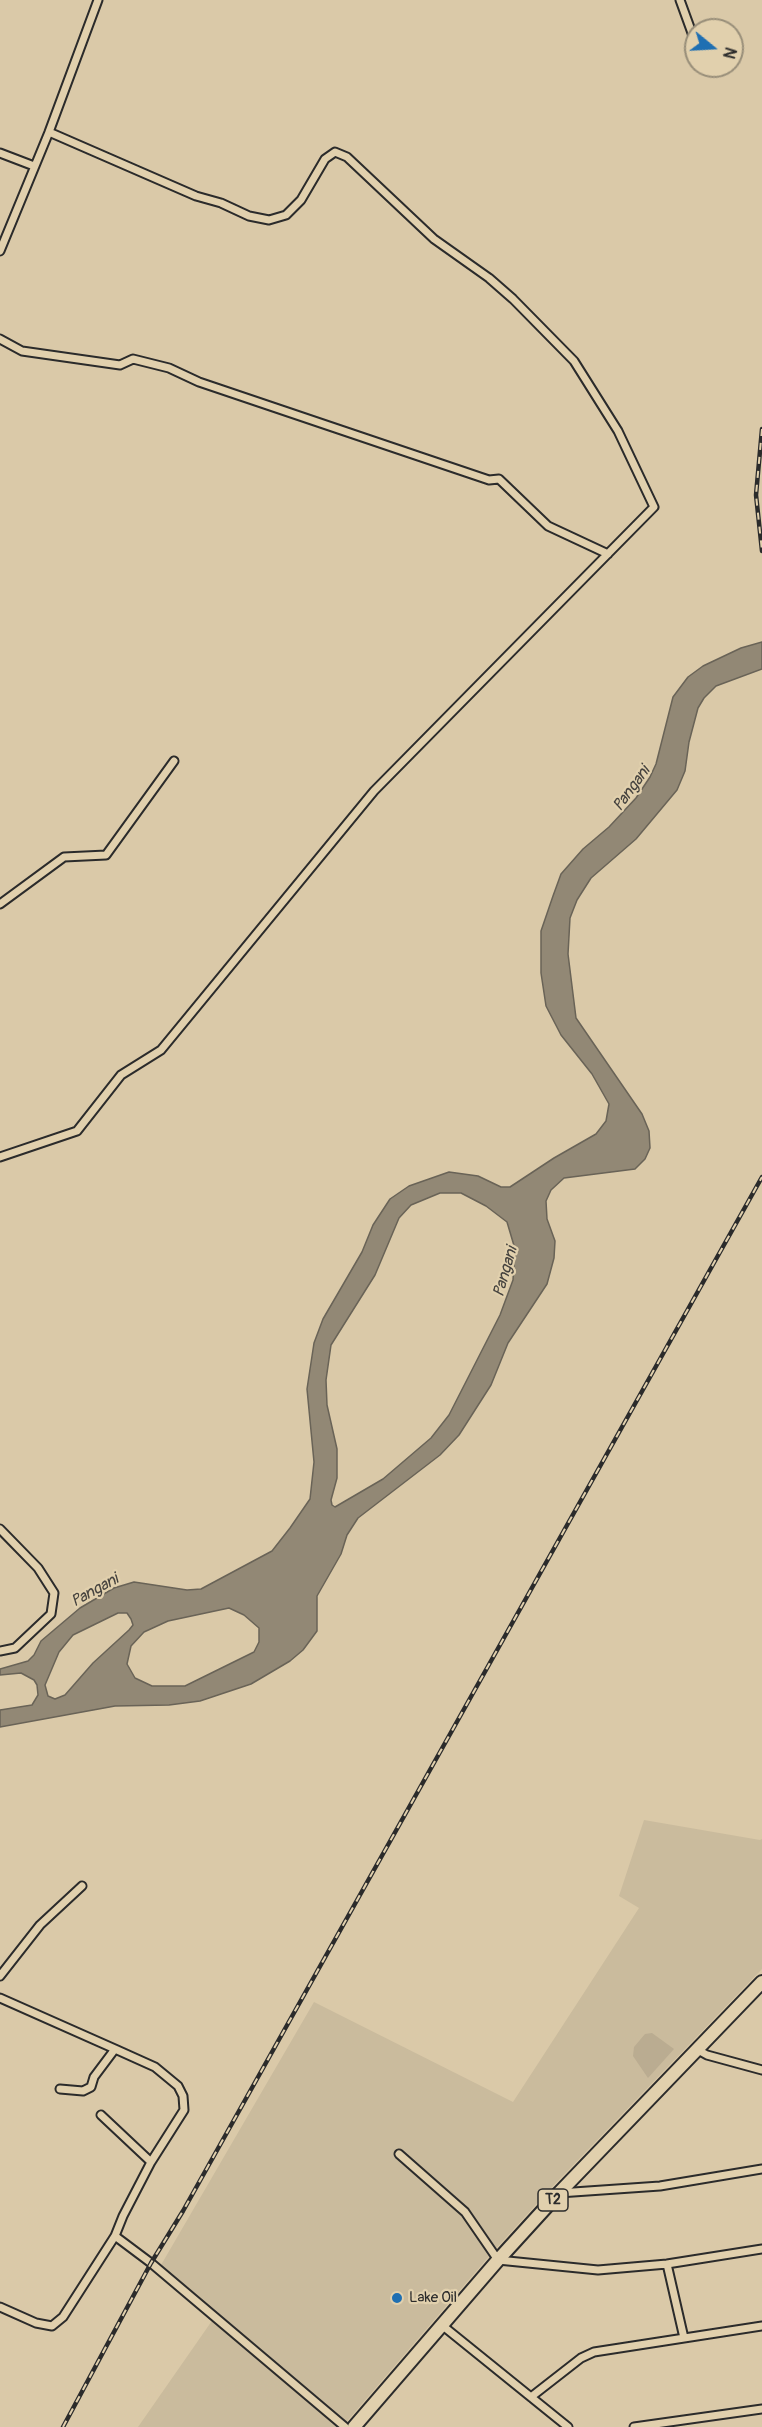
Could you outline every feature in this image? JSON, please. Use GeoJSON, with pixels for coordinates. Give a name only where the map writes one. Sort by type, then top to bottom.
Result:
{"type":"FeatureCollection","features":[{"type":"Feature","properties":{"kind":"highway","name":"T2"},"geometry":{"type":"LineString","coordinates":[[354,2427],[559,2193],[762,1982]]}},
{"type":"Feature","properties":{"kind":"street"},"geometry":{"type":"LineString","coordinates":[[0,251],[49,132],[98,0]]}},
{"type":"Feature","properties":{"kind":"street"},"geometry":{"type":"LineString","coordinates":[[680,0],[686,18]]}},
{"type":"Feature","properties":{"kind":"street"},"geometry":{"type":"LineString","coordinates":[[0,1157],[76,1131],[121,1075],[161,1050],[374,791],[654,507],[618,431],[574,361],[513,299],[489,278],[434,239],[347,157],[335,152],[325,159],[300,200],[286,215],[268,220],[249,216],[221,203],[196,196],[49,132]]}},
{"type":"Feature","properties":{"kind":"street"},"geometry":{"type":"LineString","coordinates":[[0,153],[34,166]]}},
{"type":"Feature","properties":{"kind":"street"},"geometry":{"type":"LineString","coordinates":[[0,339],[22,351],[120,365],[133,359],[169,368],[199,382],[489,480],[499,479],[548,526],[608,554]]}},
{"type":"Feature","properties":{"kind":"street"},"geometry":{"type":"LineString","coordinates":[[0,904],[64,857],[106,855],[174,761]]}},
{"type":"Feature","properties":{"kind":"street"},"geometry":{"type":"LineString","coordinates":[[0,1529],[38,1568],[54,1593],[51,1614],[15,1648],[0,1651]]}},
{"type":"Feature","properties":{"kind":"street"},"geometry":{"type":"LineString","coordinates":[[0,1976],[40,1926],[82,1886]]}},
{"type":"Feature","properties":{"kind":"street"},"geometry":{"type":"LineString","coordinates":[[0,1998],[155,2067],[169,2076],[178,2086],[183,2096],[184,2110],[151,2162],[115,2236],[63,2318],[52,2326],[36,2323],[0,2307]]}},
{"type":"Feature","properties":{"kind":"street"},"geometry":{"type":"LineString","coordinates":[[60,2090],[83,2091],[91,2087],[94,2077],[115,2049]]}},
{"type":"Feature","properties":{"kind":"street"},"geometry":{"type":"LineString","coordinates":[[698,2050],[706,2055],[762,2070]]}},
{"type":"Feature","properties":{"kind":"street"},"geometry":{"type":"LineString","coordinates":[[101,2115],[151,2162]]}},
{"type":"Feature","properties":{"kind":"street"},"geometry":{"type":"LineString","coordinates":[[399,2154],[465,2212],[498,2260],[598,2270],[667,2264],[762,2249]]}},
{"type":"Feature","properties":{"kind":"street"},"geometry":{"type":"LineString","coordinates":[[559,2193],[660,2186],[762,2169]]}},
{"type":"Feature","properties":{"kind":"street"},"geometry":{"type":"LineString","coordinates":[[115,2236],[345,2427]]}},
{"type":"Feature","properties":{"kind":"street"},"geometry":{"type":"LineString","coordinates":[[667,2264],[684,2338]]}},
{"type":"Feature","properties":{"kind":"street"},"geometry":{"type":"LineString","coordinates":[[443,2326],[568,2427]]}},
{"type":"Feature","properties":{"kind":"street"},"geometry":{"type":"LineString","coordinates":[[531,2397],[581,2358],[594,2352],[762,2326]]}},
{"type":"Feature","properties":{"kind":"street"},"geometry":{"type":"LineString","coordinates":[[634,2427],[762,2409]]}},
{"type":"Feature","properties":{"kind":"shaded area"},"geometry":{"type":"Polygon","coordinates":[[[762,642],[762,669],[716,686],[704,698],[698,708],[689,742],[685,771],[677,790],[636,839],[591,878],[577,900],[570,918],[568,954],[576,1018],[642,1114],[649,1131],[650,1148],[645,1159],[635,1169],[564,1178],[551,1190],[546,1201],[547,1219],[555,1241],[554,1258],[547,1284],[508,1343],[491,1385],[459,1435],[440,1455],[358,1518],[347,1535],[341,1554],[317,1596],[317,1631],[303,1650],[290,1661],[251,1684],[200,1701],[169,1705],[115,1706],[0,1727],[0,1710],[32,1705],[38,1695],[34,1680],[21,1673],[0,1675],[0,1669],[28,1661],[41,1641],[80,1608],[114,1588],[134,1582],[187,1590],[201,1589],[272,1551],[290,1528],[310,1499],[314,1462],[307,1389],[314,1343],[323,1319],[362,1252],[373,1225],[390,1199],[409,1186],[449,1172],[478,1176],[501,1187],[510,1187],[596,1134],[606,1121],[609,1104],[592,1074],[561,1035],[546,1006],[541,973],[541,931],[561,874],[583,849],[609,827],[636,798],[650,777],[656,764],[673,697],[688,677],[703,666],[741,648],[762,642]],[[440,1193],[411,1205],[399,1218],[375,1275],[331,1345],[326,1380],[327,1405],[337,1449],[337,1478],[331,1500],[335,1507],[383,1479],[431,1438],[449,1415],[500,1315],[513,1280],[515,1249],[507,1222],[486,1206],[461,1193],[440,1193]],[[229,1608],[168,1621],[144,1632],[131,1646],[127,1664],[135,1678],[152,1686],[185,1686],[254,1652],[259,1642],[259,1628],[244,1615],[229,1608]],[[118,1613],[73,1635],[59,1652],[45,1685],[48,1696],[55,1699],[65,1695],[93,1663],[133,1625],[127,1613],[118,1613]]]}},
{"type":"Feature","properties":{"kind":"shaded area"},"geometry":{"type":"Polygon","coordinates":[[[644,1820],[762,1839],[762,1969],[553,2186],[491,2254],[342,2427],[138,2427],[216,2315],[161,2265],[314,2002],[513,2102],[639,1908],[619,1896],[644,1820]]]}},
{"type":"Feature","properties":{"kind":"shaded area"},"geometry":{"type":"Polygon","coordinates":[[[652,2033],[674,2049],[648,2078],[633,2056],[634,2047],[645,2034],[652,2033]]]}},
{"type":"Feature","properties":{"kind":"railway"},"geometry":{"type":"LineString","coordinates":[[762,429],[756,495],[762,551]]}},
{"type":"Feature","properties":{"kind":"railway"},"geometry":{"type":"LineString","coordinates":[[63,2427],[151,2263],[183,2211],[762,1177]]}},
{"type":"Feature","properties":{"kind":"place","name":"Lake Oil"},"geometry":{"type":"Point","coordinates":[397,2298]}},
{"type":"Feature","properties":{"kind":"water label","name":"Pangani"},"geometry":{"type":"Point","coordinates":[632,789]}},
{"type":"Feature","properties":{"kind":"water label","name":"Pangani"},"geometry":{"type":"Point","coordinates":[506,1272]}},
{"type":"Feature","properties":{"kind":"water label","name":"Pangani"},"geometry":{"type":"Point","coordinates":[95,1591]}}]}
